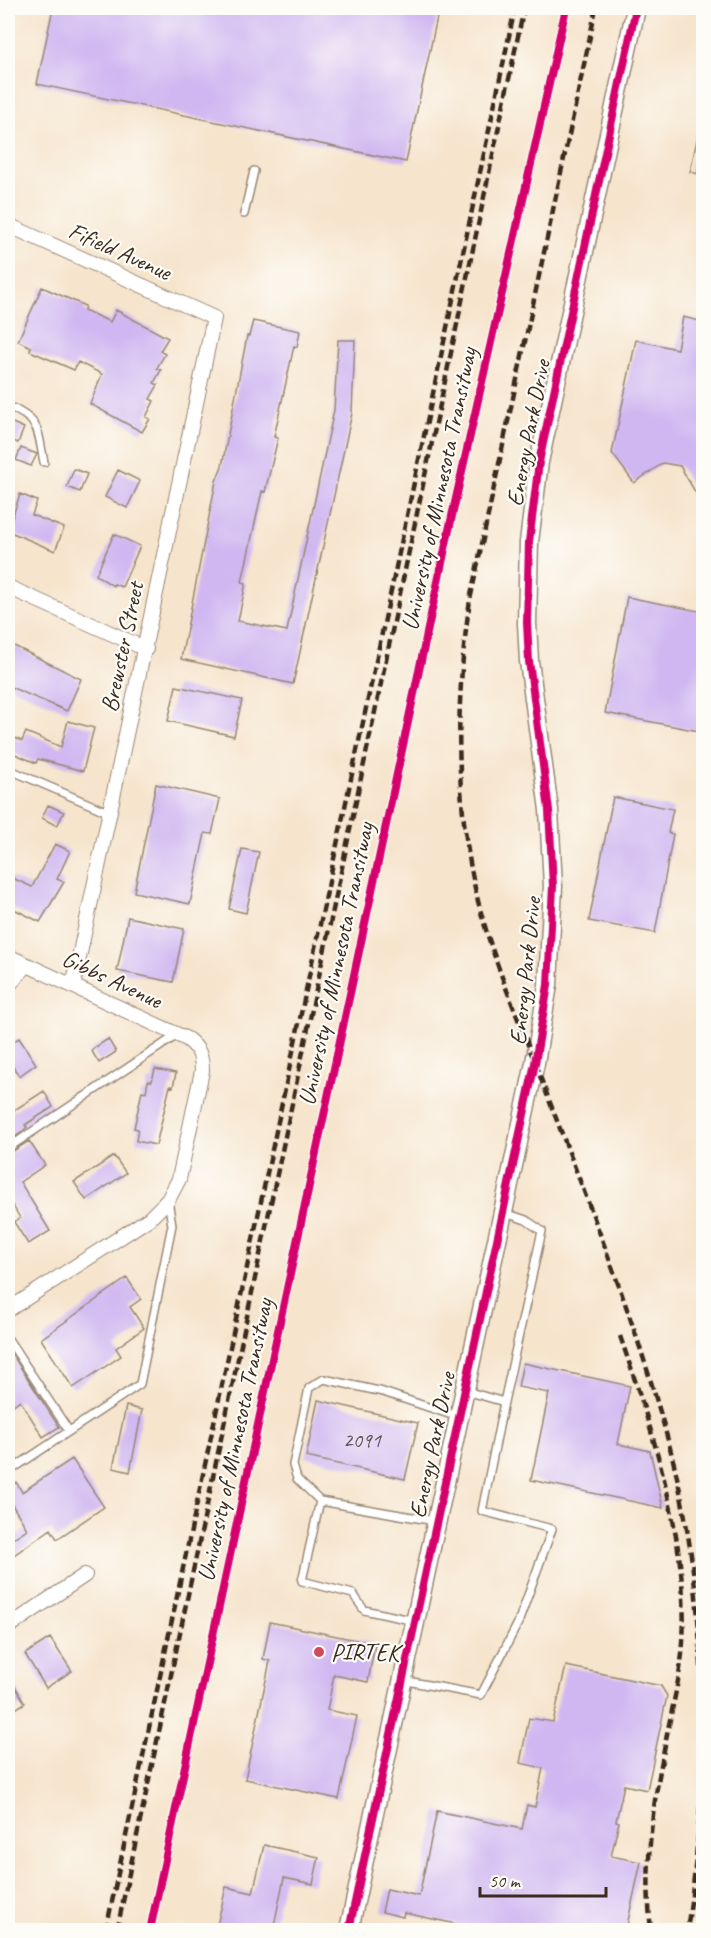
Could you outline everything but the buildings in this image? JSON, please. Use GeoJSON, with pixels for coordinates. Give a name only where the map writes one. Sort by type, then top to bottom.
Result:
{"type":"FeatureCollection","features":[{"type":"Feature","properties":{"kind":"street","name":"Energy Park Drive"},"geometry":{"type":"LineString","coordinates":[[349,1930],[541,1030],[553,920],[549,810],[533,702],[527,622],[530,532],[542,451],[636,8]]}},
{"type":"Feature","properties":{"kind":"street","name":"Fifield Avenue"},"geometry":{"type":"LineString","coordinates":[[8,225],[214,318]]}},
{"type":"Feature","properties":{"kind":"street","name":"Brewster Street"},"geometry":{"type":"LineString","coordinates":[[73,986],[146,649],[214,318]]}},
{"type":"Feature","properties":{"kind":"street"},"geometry":{"type":"LineString","coordinates":[[8,587],[146,649]]}},
{"type":"Feature","properties":{"kind":"street","name":"Gibbs Avenue"},"geometry":{"type":"LineString","coordinates":[[8,956],[196,1046],[202,1059],[202,1071],[179,1179],[168,1200]]}},
{"type":"Feature","properties":{"kind":"street"},"geometry":{"type":"LineString","coordinates":[[8,986],[27,964]]}},
{"type":"Feature","properties":{"kind":"street"},"geometry":{"type":"LineString","coordinates":[[8,1311],[150,1218],[168,1200]]}},
{"type":"Feature","properties":{"kind":"street"},"geometry":{"type":"LineString","coordinates":[[8,1627],[85,1575]]}},
{"type":"Feature","properties":{"kind":"lane"},"geometry":{"type":"LineString","coordinates":[[8,25],[11,8]]}},
{"type":"Feature","properties":{"kind":"lane","name":"University of Minnesota Transitway"},"geometry":{"type":"LineString","coordinates":[[150,1930],[452,516],[566,8]]}},
{"type":"Feature","properties":{"kind":"lane"},"geometry":{"type":"LineString","coordinates":[[244,214],[254,171]]}},
{"type":"Feature","properties":{"kind":"lane"},"geometry":{"type":"LineString","coordinates":[[8,406],[29,416],[36,425],[44,462]]}},
{"type":"Feature","properties":{"kind":"lane"},"geometry":{"type":"LineString","coordinates":[[8,769],[110,813]]}},
{"type":"Feature","properties":{"kind":"lane"},"geometry":{"type":"LineString","coordinates":[[8,1148],[177,1035]]}},
{"type":"Feature","properties":{"kind":"lane"},"geometry":{"type":"LineString","coordinates":[[8,1472],[140,1384],[172,1225],[168,1200]]}},
{"type":"Feature","properties":{"kind":"lane"},"geometry":{"type":"LineString","coordinates":[[402,1680],[481,1695],[518,1623],[552,1529],[482,1512],[542,1231],[526,1221],[502,1212]]}},
{"type":"Feature","properties":{"kind":"lane"},"geometry":{"type":"LineString","coordinates":[[8,1339],[69,1431]]}},
{"type":"Feature","properties":{"kind":"lane"},"geometry":{"type":"LineString","coordinates":[[436,1521],[320,1501],[297,1479],[292,1465],[309,1388],[324,1379],[383,1392],[458,1417]]}},
{"type":"Feature","properties":{"kind":"lane"},"geometry":{"type":"LineString","coordinates":[[464,1390],[504,1402]]}},
{"type":"Feature","properties":{"kind":"lane"},"geometry":{"type":"LineString","coordinates":[[320,1501],[303,1583],[353,1594],[364,1610],[415,1621]]}},
{"type":"Feature","properties":{"kind":"railway"},"geometry":{"type":"LineString","coordinates":[[106,1930],[515,8]]}},
{"type":"Feature","properties":{"kind":"railway"},"geometry":{"type":"LineString","coordinates":[[117,1930],[524,8]]}},
{"type":"Feature","properties":{"kind":"railway"},"geometry":{"type":"LineString","coordinates":[[596,8],[470,600],[462,675],[459,751],[470,864],[490,942],[637,1339],[666,1433],[680,1492],[691,1554],[702,1680],[700,1808],[687,1930]]}},
{"type":"Feature","properties":{"kind":"railway"},"geometry":{"type":"LineString","coordinates":[[620,1336],[656,1447],[666,1486],[680,1565],[683,1604],[680,1668],[660,1769],[650,1837],[648,1883],[651,1930]]}},
{"type":"Feature","properties":{"kind":"railway"},"geometry":{"type":"LineString","coordinates":[[699,1930],[704,1904]]}},
{"type":"Feature","properties":{"kind":"cycle path"},"geometry":{"type":"LineString","coordinates":[[150,1930],[452,516],[566,8]]}},
{"type":"Feature","properties":{"kind":"cycle path"},"geometry":{"type":"LineString","coordinates":[[349,1930],[535,1063],[548,985],[553,886],[549,810],[529,661],[527,623],[529,542],[539,462],[636,8]]}},
{"type":"Feature","properties":{"kind":"place","name":"PIRTEK"},"geometry":{"type":"Point","coordinates":[319,1652]}}]}
